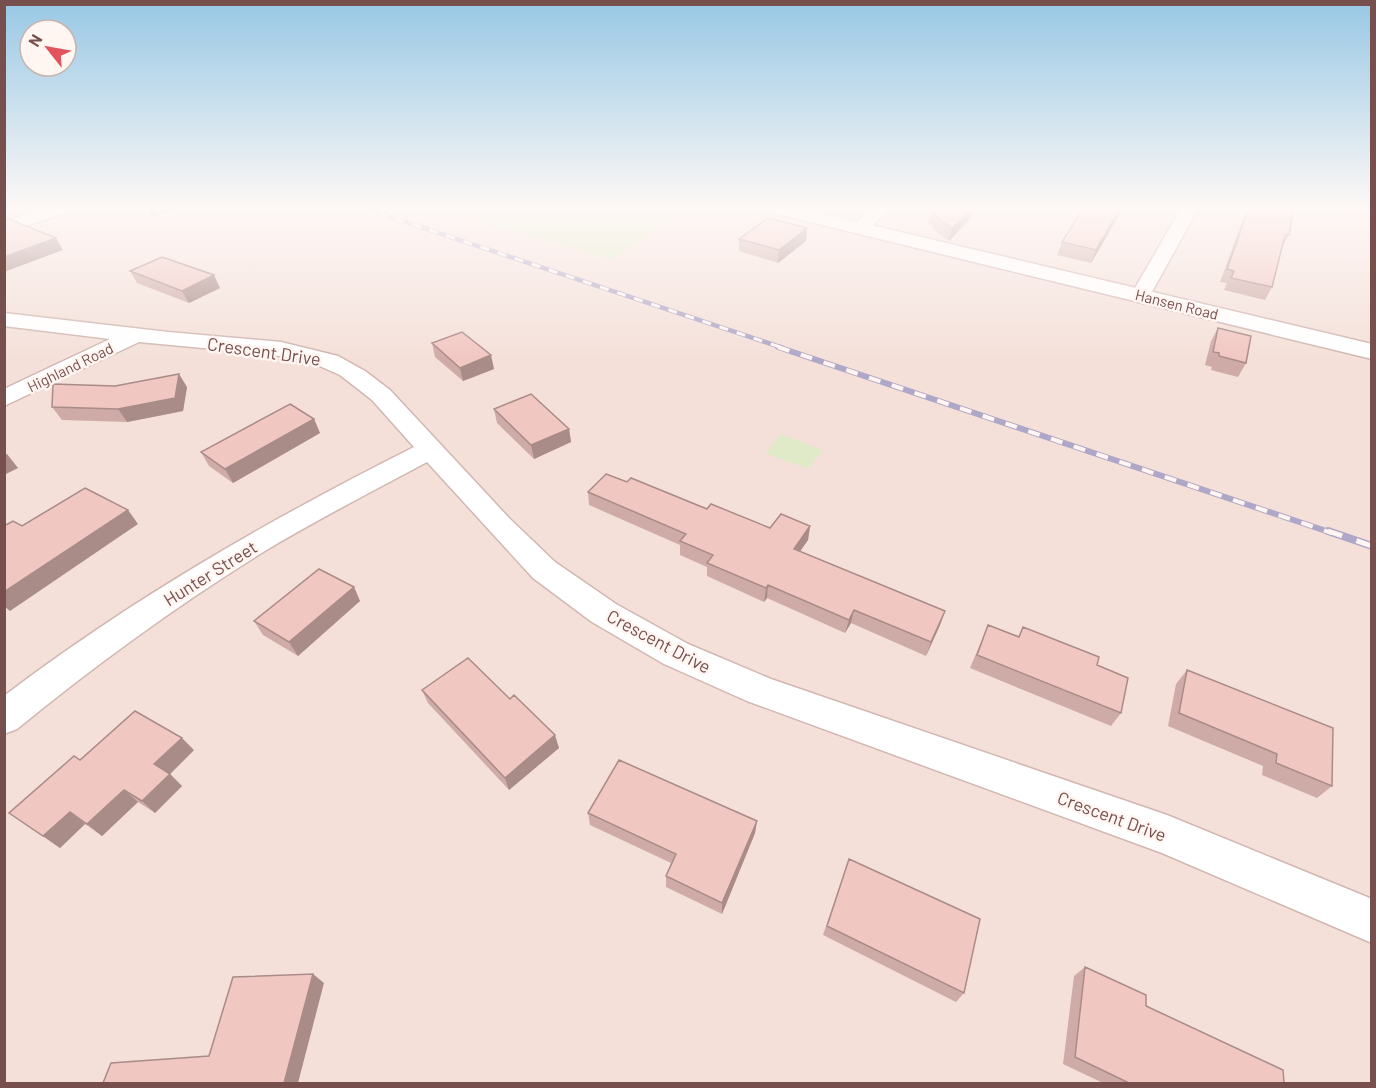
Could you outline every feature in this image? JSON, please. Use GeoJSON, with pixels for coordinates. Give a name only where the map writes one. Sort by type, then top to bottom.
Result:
{"type":"FeatureCollection","features":[{"type":"Feature","properties":{"kind":"street","name":"Hansen Road"},"geometry":{"type":"LineString","coordinates":[[988,258],[1371,352]]}},
{"type":"Feature","properties":{"kind":"street"},"geometry":{"type":"LineString","coordinates":[[1141,295],[1162,258]]}},
{"type":"Feature","properties":{"kind":"street","name":"Crescent Drive"},"geometry":{"type":"LineString","coordinates":[[4,319],[310,354],[338,364],[363,378],[381,395],[544,570],[604,613],[676,654],[760,690],[1167,835],[1371,921]]}},
{"type":"Feature","properties":{"kind":"street","name":"Highland Road"},"geometry":{"type":"LineString","coordinates":[[4,399],[136,335]]}},
{"type":"Feature","properties":{"kind":"street","name":"Hunter Street"},"geometry":{"type":"LineString","coordinates":[[4,718],[122,630],[223,562],[318,508],[430,450]]}},
{"type":"Feature","properties":{"kind":"shaded area"},"geometry":{"type":"Polygon","coordinates":[[[5,258],[1371,258],[1371,1083],[5,1083],[5,258]]]}},
{"type":"Feature","properties":{"kind":"green space"},"geometry":{"type":"Polygon","coordinates":[[[781,434],[823,450],[808,469],[765,453],[781,434]]]}},
{"type":"Feature","properties":{"kind":"building"},"geometry":{"type":"Polygon","coordinates":[[[164,258],[214,275],[182,291],[130,271],[164,258]]]}},
{"type":"Feature","properties":{"kind":"building"},"geometry":{"type":"Polygon","coordinates":[[[1231,258],[1279,258],[1272,287],[1231,278],[1234,271],[1227,269],[1231,258]]]}},
{"type":"Feature","properties":{"kind":"building"},"geometry":{"type":"Polygon","coordinates":[[[1218,328],[1251,336],[1246,363],[1219,356],[1219,353],[1213,352],[1218,328]]]}},
{"type":"Feature","properties":{"kind":"building"},"geometry":{"type":"Polygon","coordinates":[[[462,332],[491,355],[460,368],[432,343],[462,332]]]}},
{"type":"Feature","properties":{"kind":"building"},"geometry":{"type":"Polygon","coordinates":[[[179,374],[175,398],[118,409],[52,407],[53,384],[115,386],[179,374]]]}},
{"type":"Feature","properties":{"kind":"building"},"geometry":{"type":"Polygon","coordinates":[[[531,394],[569,429],[531,445],[494,409],[531,394]]]}},
{"type":"Feature","properties":{"kind":"building"},"geometry":{"type":"Polygon","coordinates":[[[290,404],[314,419],[225,469],[201,452],[290,404]]]}},
{"type":"Feature","properties":{"kind":"building"},"geometry":{"type":"Polygon","coordinates":[[[606,474],[627,482],[631,478],[707,509],[711,504],[770,528],[781,514],[810,526],[794,549],[945,611],[931,642],[854,610],[849,620],[768,585],[766,588],[707,563],[713,555],[680,541],[686,534],[588,492],[606,474]]]}},
{"type":"Feature","properties":{"kind":"building"},"geometry":{"type":"Polygon","coordinates":[[[85,488],[128,510],[4,592],[4,526],[13,521],[22,526],[85,488]]]}},
{"type":"Feature","properties":{"kind":"building"},"geometry":{"type":"Polygon","coordinates":[[[319,569],[354,587],[289,642],[254,621],[319,569]]]}},
{"type":"Feature","properties":{"kind":"building"},"geometry":{"type":"Polygon","coordinates":[[[988,625],[1019,637],[1023,627],[1099,657],[1097,665],[1128,678],[1121,713],[977,655],[988,625]]]}},
{"type":"Feature","properties":{"kind":"building"},"geometry":{"type":"Polygon","coordinates":[[[468,658],[510,699],[514,695],[555,735],[505,778],[422,690],[468,658]]]}},
{"type":"Feature","properties":{"kind":"building"},"geometry":{"type":"Polygon","coordinates":[[[1187,670],[1333,728],[1332,786],[1276,763],[1277,754],[1179,713],[1187,670]]]}},
{"type":"Feature","properties":{"kind":"building"},"geometry":{"type":"Polygon","coordinates":[[[135,711],[182,738],[154,764],[170,774],[142,801],[124,790],[87,824],[70,812],[43,836],[9,813],[74,756],[80,760],[135,711]]]}},
{"type":"Feature","properties":{"kind":"building"},"geometry":{"type":"Polygon","coordinates":[[[619,760],[757,821],[722,903],[666,876],[676,854],[588,813],[619,760]]]}},
{"type":"Feature","properties":{"kind":"building"},"geometry":{"type":"Polygon","coordinates":[[[849,859],[980,919],[964,993],[827,926],[849,859]]]}},
{"type":"Feature","properties":{"kind":"building"},"geometry":{"type":"Polygon","coordinates":[[[1085,967],[1146,995],[1146,1006],[1283,1070],[1284,1083],[1129,1083],[1075,1057],[1085,967]]]}},
{"type":"Feature","properties":{"kind":"building"},"geometry":{"type":"Polygon","coordinates":[[[313,974],[284,1083],[103,1083],[111,1063],[209,1056],[233,977],[313,974]]]}},
{"type":"Feature","properties":{"kind":"railway"},"geometry":{"type":"LineString","coordinates":[[513,258],[783,348]]}},
{"type":"Feature","properties":{"kind":"railway"},"geometry":{"type":"LineString","coordinates":[[778,347],[1332,533]]}},
{"type":"Feature","properties":{"kind":"railway"},"geometry":{"type":"LineString","coordinates":[[1328,531],[1372,546]]}}]}
